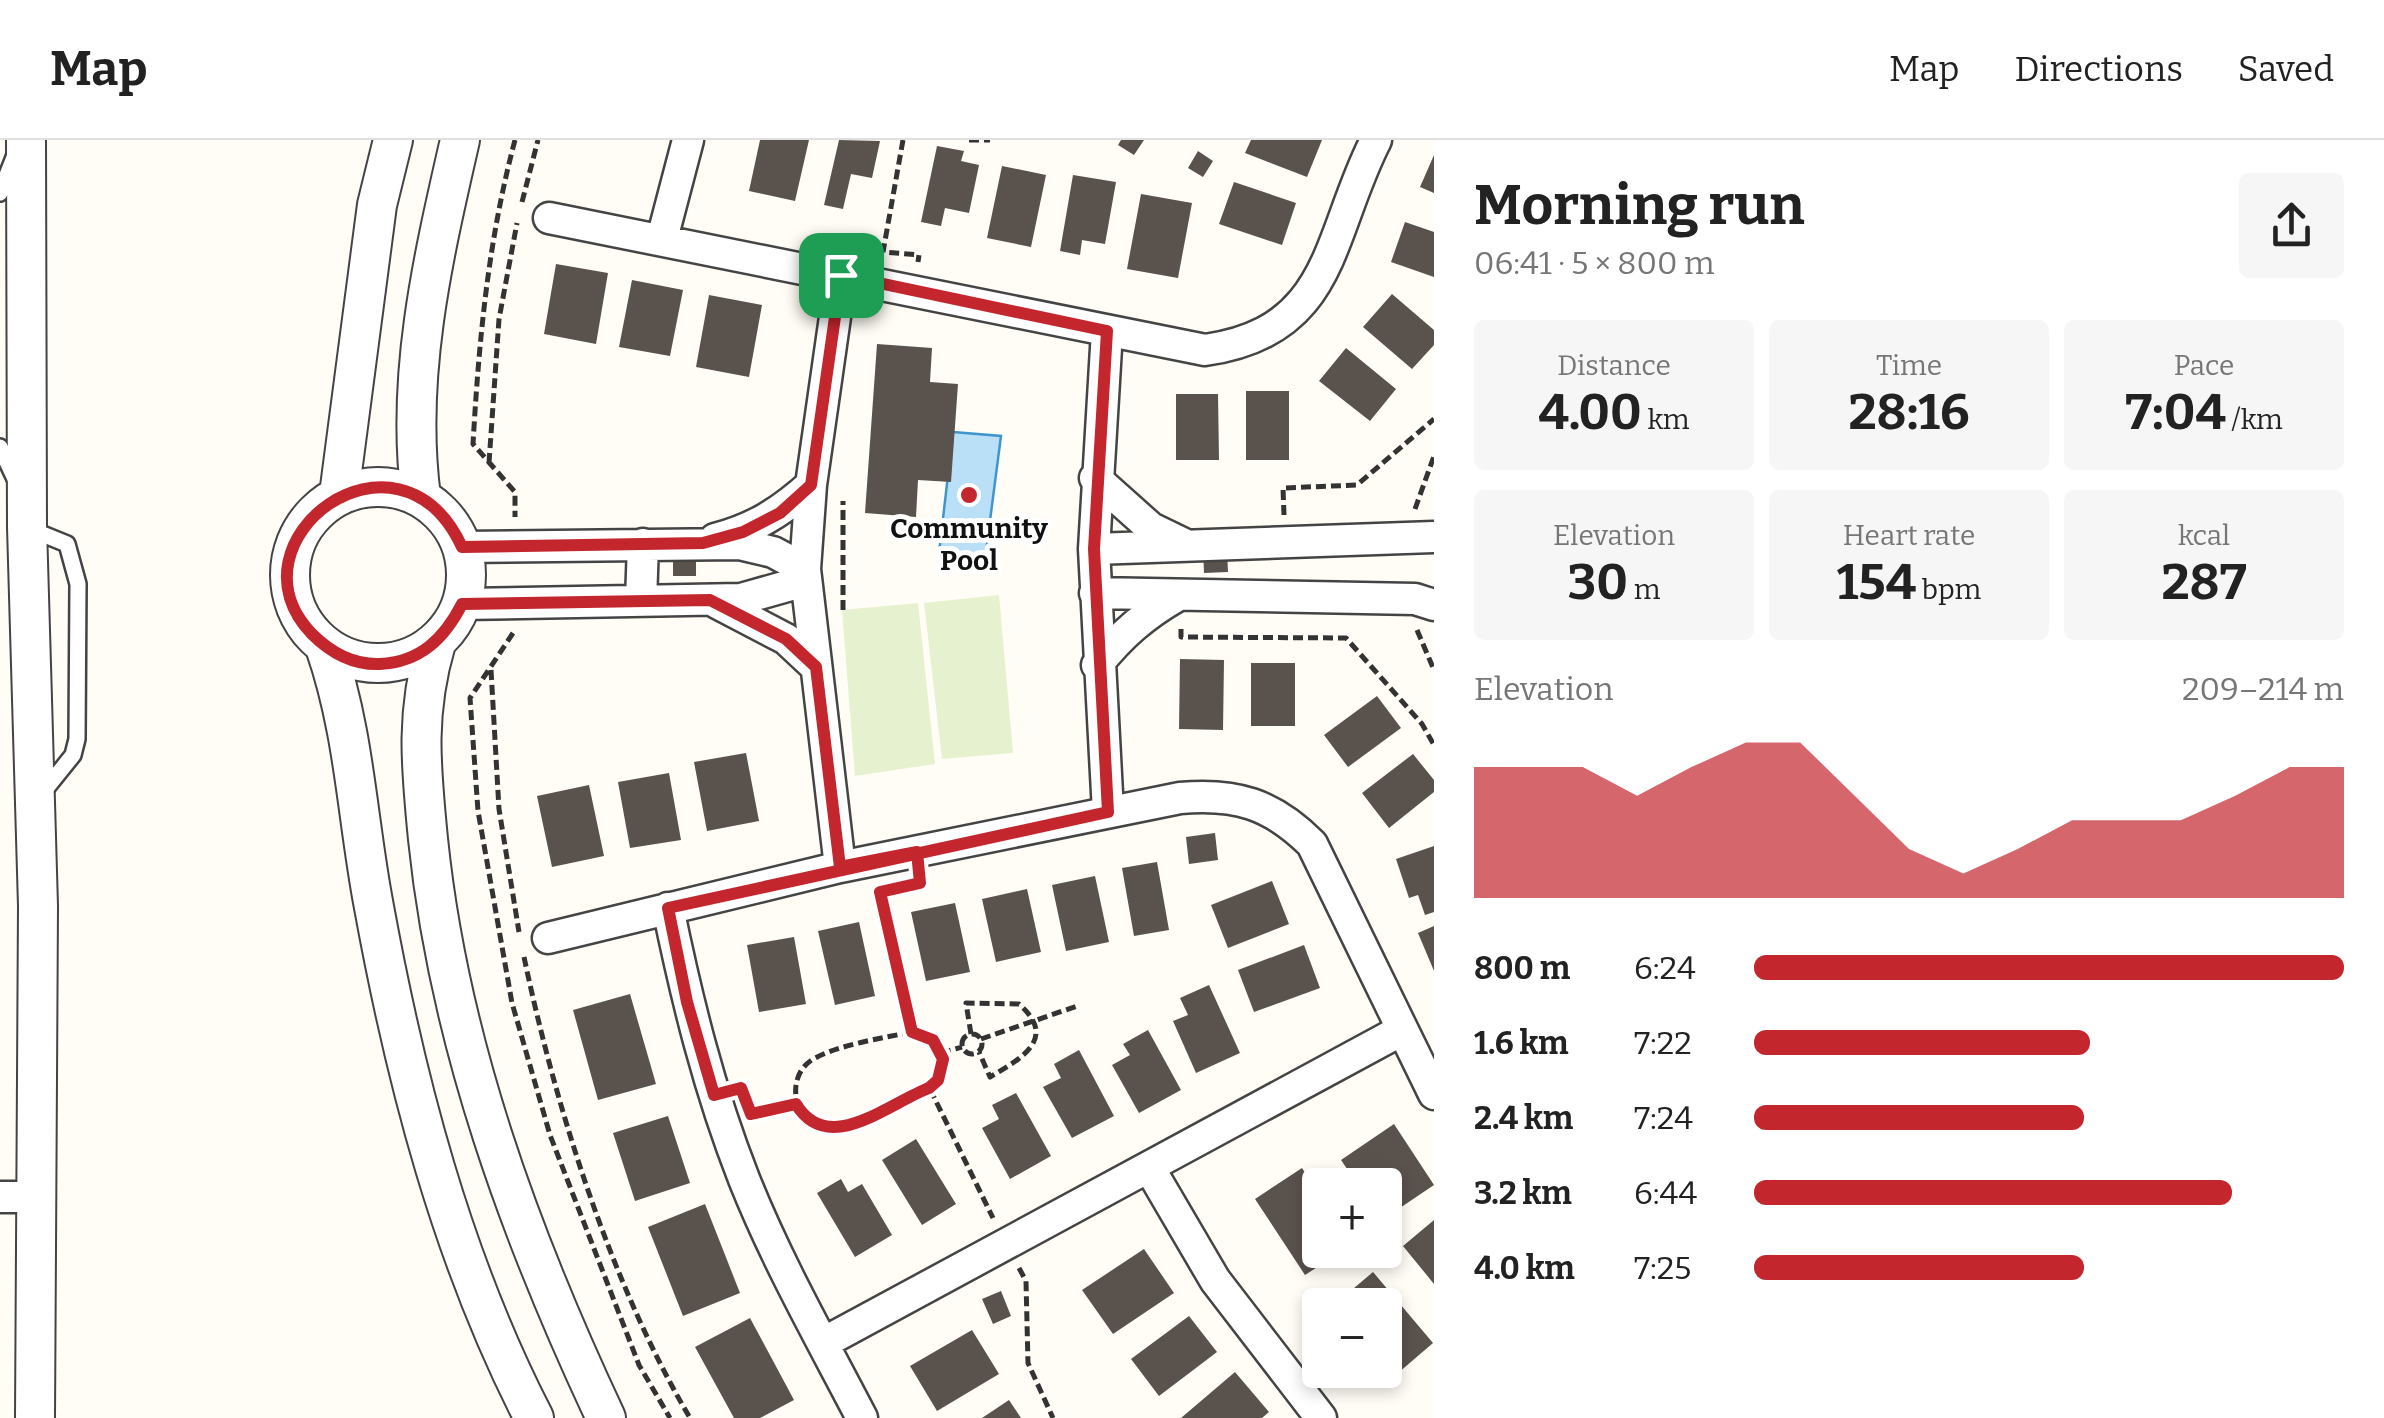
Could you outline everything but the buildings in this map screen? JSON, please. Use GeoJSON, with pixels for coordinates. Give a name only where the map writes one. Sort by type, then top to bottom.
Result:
{"type":"FeatureCollection","features":[{"type":"Feature","properties":{"kind":"street"},"geometry":{"type":"LineString","coordinates":[[24,140],[27,516],[38,906],[17,1197],[35,1418]]}},
{"type":"Feature","properties":{"kind":"street"},"geometry":{"type":"LineString","coordinates":[[340,495],[377,205],[393,140]]}},
{"type":"Feature","properties":{"kind":"street"},"geometry":{"type":"LineString","coordinates":[[421,498],[414,398],[442,217],[460,140]]}},
{"type":"Feature","properties":{"kind":"street"},"geometry":{"type":"LineString","coordinates":[[662,238],[688,140]]}},
{"type":"Feature","properties":{"kind":"street"},"geometry":{"type":"LineString","coordinates":[[549,218],[1206,350],[1250,340],[1290,318],[1312,296],[1376,140]]}},
{"type":"Feature","properties":{"kind":"street"},"geometry":{"type":"LineString","coordinates":[[840,867],[805,575],[811,485],[841,275]]}},
{"type":"Feature","properties":{"kind":"street"},"geometry":{"type":"LineString","coordinates":[[1107,331],[1096,478],[1094,593],[1108,812]]}},
{"type":"Feature","properties":{"kind":"street"},"geometry":{"type":"LineString","coordinates":[[1096,478],[1151,528],[1185,544]]}},
{"type":"Feature","properties":{"kind":"street"},"geometry":{"type":"LineString","coordinates":[[703,543],[743,532],[780,513],[811,485]]}},
{"type":"Feature","properties":{"kind":"street"},"geometry":{"type":"LineString","coordinates":[[436,643],[416,656],[369,664],[325,647],[304,625],[291,597],[289,567],[306,525],[340,495],[366,487],[394,488],[421,498],[453,528],[462,547],[466,586],[462,604],[436,643],[423,688],[418,733],[433,888],[454,995],[518,1213],[561,1322],[606,1418]]}},
{"type":"Feature","properties":{"kind":"street"},"geometry":{"type":"LineString","coordinates":[[1094,549],[1434,537]]}},
{"type":"Feature","properties":{"kind":"street"},"geometry":{"type":"LineString","coordinates":[[462,547],[703,543],[756,548],[805,575]]}},
{"type":"Feature","properties":{"kind":"street"},"geometry":{"type":"LineString","coordinates":[[1250,597],[1252,543]]}},
{"type":"Feature","properties":{"kind":"street"},"geometry":{"type":"LineString","coordinates":[[641,601],[642,544]]}},
{"type":"Feature","properties":{"kind":"street"},"geometry":{"type":"LineString","coordinates":[[462,604],[741,599],[805,575]]}},
{"type":"Feature","properties":{"kind":"street"},"geometry":{"type":"LineString","coordinates":[[1094,593],[1415,599],[1434,605]]}},
{"type":"Feature","properties":{"kind":"street"},"geometry":{"type":"LineString","coordinates":[[1097,665],[1147,613],[1179,595]]}},
{"type":"Feature","properties":{"kind":"street"},"geometry":{"type":"LineString","coordinates":[[710,600],[786,639],[816,667]]}},
{"type":"Feature","properties":{"kind":"street"},"geometry":{"type":"LineString","coordinates":[[325,647],[351,734],[372,900],[395,1020],[426,1138],[464,1254],[534,1418]]}},
{"type":"Feature","properties":{"kind":"street"},"geometry":{"type":"LineString","coordinates":[[548,938],[840,867],[1108,812],[1217,794],[1253,801],[1286,818],[1312,844],[1400,1032],[1434,1094]]}},
{"type":"Feature","properties":{"kind":"street"},"geometry":{"type":"LineString","coordinates":[[668,908],[687,1002],[714,1095],[781,1263],[862,1418]]}},
{"type":"Feature","properties":{"kind":"street"},"geometry":{"type":"LineString","coordinates":[[822,1343],[1400,1032]]}},
{"type":"Feature","properties":{"kind":"street"},"geometry":{"type":"LineString","coordinates":[[1150,1168],[1215,1280],[1321,1418]]}},
{"type":"Feature","properties":{"kind":"lane"},"geometry":{"type":"LineString","coordinates":[[0,194],[24,140]]}},
{"type":"Feature","properties":{"kind":"lane"},"geometry":{"type":"LineString","coordinates":[[0,447],[27,516]]}},
{"type":"Feature","properties":{"kind":"path"},"geometry":{"type":"LineString","coordinates":[[515,140],[497,208],[480,312],[473,444],[515,492],[515,546]]}},
{"type":"Feature","properties":{"kind":"path"},"geometry":{"type":"LineString","coordinates":[[489,463],[499,318],[538,140]]}},
{"type":"Feature","properties":{"kind":"path"},"geometry":{"type":"LineString","coordinates":[[902,140],[883,252],[919,255],[915,290]]}},
{"type":"Feature","properties":{"kind":"path"},"geometry":{"type":"LineString","coordinates":[[969,140],[990,140]]}},
{"type":"Feature","properties":{"kind":"path"},"geometry":{"type":"LineString","coordinates":[[1285,542],[1283,488],[1357,485],[1434,419]]}},
{"type":"Feature","properties":{"kind":"path"},"geometry":{"type":"LineString","coordinates":[[843,497],[843,616]]}},
{"type":"Feature","properties":{"kind":"path"},"geometry":{"type":"LineString","coordinates":[[1179,595],[1181,636],[1346,638],[1422,724],[1434,744]]}},
{"type":"Feature","properties":{"kind":"path"},"geometry":{"type":"LineString","coordinates":[[514,605],[514,635],[470,698],[478,811],[512,1004],[550,1135],[639,1365],[670,1418]]}},
{"type":"Feature","properties":{"kind":"path"},"geometry":{"type":"LineString","coordinates":[[491,666],[499,809],[534,1001],[570,1135],[654,1356],[690,1418]]}},
{"type":"Feature","properties":{"kind":"path"},"geometry":{"type":"LineString","coordinates":[[894,889],[880,892],[912,1032]]}},
{"type":"Feature","properties":{"kind":"path"},"geometry":{"type":"LineString","coordinates":[[941,1053],[962,1047],[970,1034],[966,1003],[1019,1004],[1034,1023],[1035,1039],[1029,1054],[990,1077],[980,1052],[981,1039]]}},
{"type":"Feature","properties":{"kind":"path"},"geometry":{"type":"LineString","coordinates":[[970,1034],[981,1039],[1080,1006]]}},
{"type":"Feature","properties":{"kind":"path"},"geometry":{"type":"LineString","coordinates":[[912,1032],[933,1040],[941,1053],[942,1070],[929,1088],[838,1130],[821,1128],[805,1119],[796,1104],[795,1086],[802,1069],[816,1058],[912,1032]]}},
{"type":"Feature","properties":{"kind":"path"},"geometry":{"type":"LineString","coordinates":[[962,1047],[973,1055],[980,1052]]}},
{"type":"Feature","properties":{"kind":"path"},"geometry":{"type":"LineString","coordinates":[[714,1095],[741,1088],[751,1114],[796,1104]]}},
{"type":"Feature","properties":{"kind":"path"},"geometry":{"type":"LineString","coordinates":[[929,1088],[1026,1281],[1028,1363],[1053,1418]]}},
{"type":"Feature","properties":{"kind":"green space"},"geometry":{"type":"Polygon","coordinates":[[[999,595],[1013,753],[942,759],[924,603],[999,595]]]}},
{"type":"Feature","properties":{"kind":"green space"},"geometry":{"type":"Polygon","coordinates":[[[918,603],[935,764],[855,776],[842,610],[918,603]]]}},
{"type":"Feature","properties":{"kind":"water","name":"Community Pool"},"geometry":{"type":"Polygon","coordinates":[[[953,432],[1001,436],[985,559],[939,553],[953,432]]]}},
{"type":"Feature","properties":{"kind":"place","name":"Community Pool"},"geometry":{"type":"Point","coordinates":[969,495]}},
{"type":"Feature","properties":{"kind":"route"},"geometry":{"type":"LineString","coordinates":[[841,275],[811,485],[780,513],[743,532],[703,543],[462,547],[439,511],[421,498],[394,488],[366,487],[340,495],[314,513],[297,538],[289,567],[291,597],[304,625],[325,647],[369,664],[393,663],[416,656],[436,643],[462,604],[710,600],[786,639],[816,667],[840,867],[917,852],[920,883],[880,892],[912,1032],[933,1040],[943,1059],[938,1080],[929,1088],[838,1130],[821,1128],[805,1119],[796,1104],[751,1114],[741,1088],[714,1095],[687,1002],[668,908],[840,867],[1108,812],[1097,665],[1094,549],[1107,331],[841,275]]}}]}
